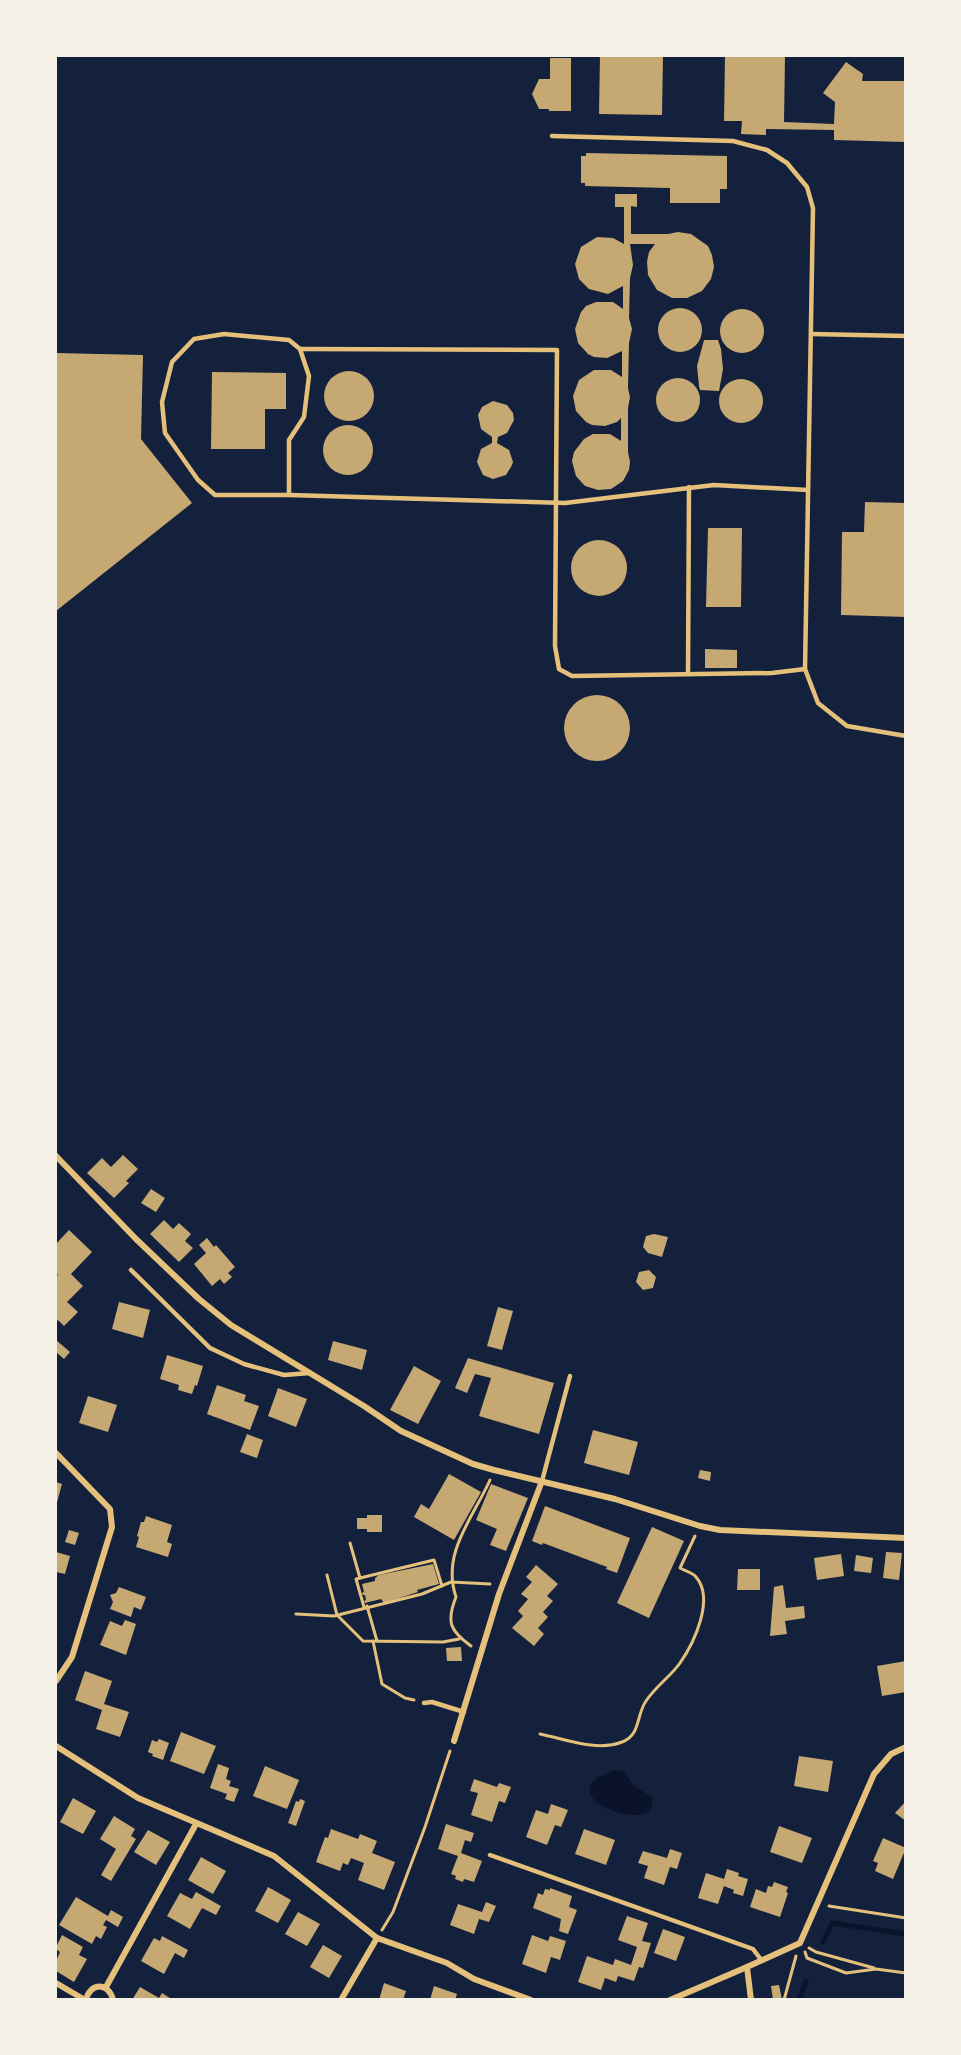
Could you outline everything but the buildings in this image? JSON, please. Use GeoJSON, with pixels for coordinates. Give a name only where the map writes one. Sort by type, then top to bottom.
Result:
{"type":"FeatureCollection","features":[{"type":"Feature","properties":{"kind":"street"},"geometry":{"type":"LineString","coordinates":[[56,1156],[136,1239],[199,1299],[231,1325],[312,1373],[401,1431],[473,1464],[615,1498],[700,1526],[720,1530],[766,1534],[906,1538]]}},
{"type":"Feature","properties":{"kind":"street"},"geometry":{"type":"LineString","coordinates":[[56,1453],[110,1509],[112,1527],[72,1657],[56,1681]]}},
{"type":"Feature","properties":{"kind":"street"},"geometry":{"type":"LineString","coordinates":[[454,1741],[502,1586],[542,1481]]}},
{"type":"Feature","properties":{"kind":"street"},"geometry":{"type":"LineString","coordinates":[[56,1746],[138,1798],[274,1856],[377,1938],[447,1963],[474,1979],[531,2000]]}},
{"type":"Feature","properties":{"kind":"street"},"geometry":{"type":"LineString","coordinates":[[670,2000],[800,1943],[874,1774],[891,1754],[906,1747]]}},
{"type":"Feature","properties":{"kind":"street"},"geometry":{"type":"LineString","coordinates":[[106,1987],[196,1824]]}},
{"type":"Feature","properties":{"kind":"street"},"geometry":{"type":"LineString","coordinates":[[341,2000],[377,1938]]}},
{"type":"Feature","properties":{"kind":"street"},"geometry":{"type":"LineString","coordinates":[[747,1968],[751,2000]]}},
{"type":"Feature","properties":{"kind":"street"},"geometry":{"type":"LineString","coordinates":[[56,1983],[85,2000],[92,1988],[106,1987],[111,1992],[113,2000]]}},
{"type":"Feature","properties":{"kind":"lane"},"geometry":{"type":"LineString","coordinates":[[552,136],[733,141],[767,150],[787,163],[807,187],[813,208],[805,669],[818,703],[847,726],[906,736]]}},
{"type":"Feature","properties":{"kind":"lane"},"geometry":{"type":"LineString","coordinates":[[289,495],[289,440],[304,417],[309,376],[300,349],[289,340],[235,334],[194,339],[172,362],[162,402],[165,433],[198,480],[215,495],[557,503],[714,484],[808,490]]}},
{"type":"Feature","properties":{"kind":"lane"},"geometry":{"type":"LineString","coordinates":[[811,334],[906,336]]}},
{"type":"Feature","properties":{"kind":"lane"},"geometry":{"type":"LineString","coordinates":[[300,349],[557,350],[555,646],[559,669],[572,676],[772,673],[805,669]]}},
{"type":"Feature","properties":{"kind":"lane"},"geometry":{"type":"LineString","coordinates":[[688,674],[689,487]]}},
{"type":"Feature","properties":{"kind":"lane"},"geometry":{"type":"LineString","coordinates":[[131,1270],[210,1348],[244,1364],[284,1375],[312,1373]]}},
{"type":"Feature","properties":{"kind":"lane"},"geometry":{"type":"LineString","coordinates":[[542,1481],[570,1376]]}},
{"type":"Feature","properties":{"kind":"lane"},"geometry":{"type":"LineString","coordinates":[[424,1703],[432,1702],[464,1713]]}},
{"type":"Feature","properties":{"kind":"lane"},"geometry":{"type":"LineString","coordinates":[[490,1855],[753,1949],[762,1961]]}},
{"type":"Feature","properties":{"kind":"path"},"geometry":{"type":"LineString","coordinates":[[481,1654],[456,1635],[450,1613],[456,1597],[451,1582],[456,1547],[460,1536],[494,1470]]}},
{"type":"Feature","properties":{"kind":"path"},"geometry":{"type":"LineString","coordinates":[[540,1734],[596,1746],[610,1746],[632,1736],[637,1728],[644,1703],[680,1664],[697,1633],[703,1611],[703,1591],[696,1577],[680,1568],[700,1526]]}},
{"type":"Feature","properties":{"kind":"path"},"geometry":{"type":"LineString","coordinates":[[350,1543],[360,1578]]}},
{"type":"Feature","properties":{"kind":"path"},"geometry":{"type":"LineString","coordinates":[[424,1703],[405,1698],[382,1684],[375,1641],[357,1579],[434,1560],[442,1586]]}},
{"type":"Feature","properties":{"kind":"path"},"geometry":{"type":"LineString","coordinates":[[327,1575],[337,1615],[363,1641],[443,1642],[461,1639]]}},
{"type":"Feature","properties":{"kind":"path"},"geometry":{"type":"LineString","coordinates":[[296,1614],[337,1615],[422,1594],[451,1582],[502,1586]]}},
{"type":"Feature","properties":{"kind":"path"},"geometry":{"type":"LineString","coordinates":[[377,1938],[393,1912],[454,1741]]}},
{"type":"Feature","properties":{"kind":"path"},"geometry":{"type":"LineString","coordinates":[[818,1904],[906,1918]]}},
{"type":"Feature","properties":{"kind":"path"},"geometry":{"type":"LineString","coordinates":[[800,1943],[807,1958],[846,1973],[876,1969]]}},
{"type":"Feature","properties":{"kind":"path"},"geometry":{"type":"LineString","coordinates":[[800,1943],[816,1952],[876,1969],[906,1973]]}},
{"type":"Feature","properties":{"kind":"path"},"geometry":{"type":"LineString","coordinates":[[784,2000],[800,1943]]}},
{"type":"Feature","properties":{"kind":"water"},"geometry":{"type":"Polygon","coordinates":[[[615,1770],[623,1771],[633,1785],[652,1797],[650,1810],[642,1814],[631,1815],[619,1813],[597,1802],[591,1795],[590,1786],[597,1778],[615,1770]]]}},
{"type":"Feature","properties":{"kind":"waterway"},"geometry":{"type":"LineString","coordinates":[[823,1942],[832,1923],[906,1934]]}},
{"type":"Feature","properties":{"kind":"waterway"},"geometry":{"type":"LineString","coordinates":[[799,2000],[806,1981]]}}]}
